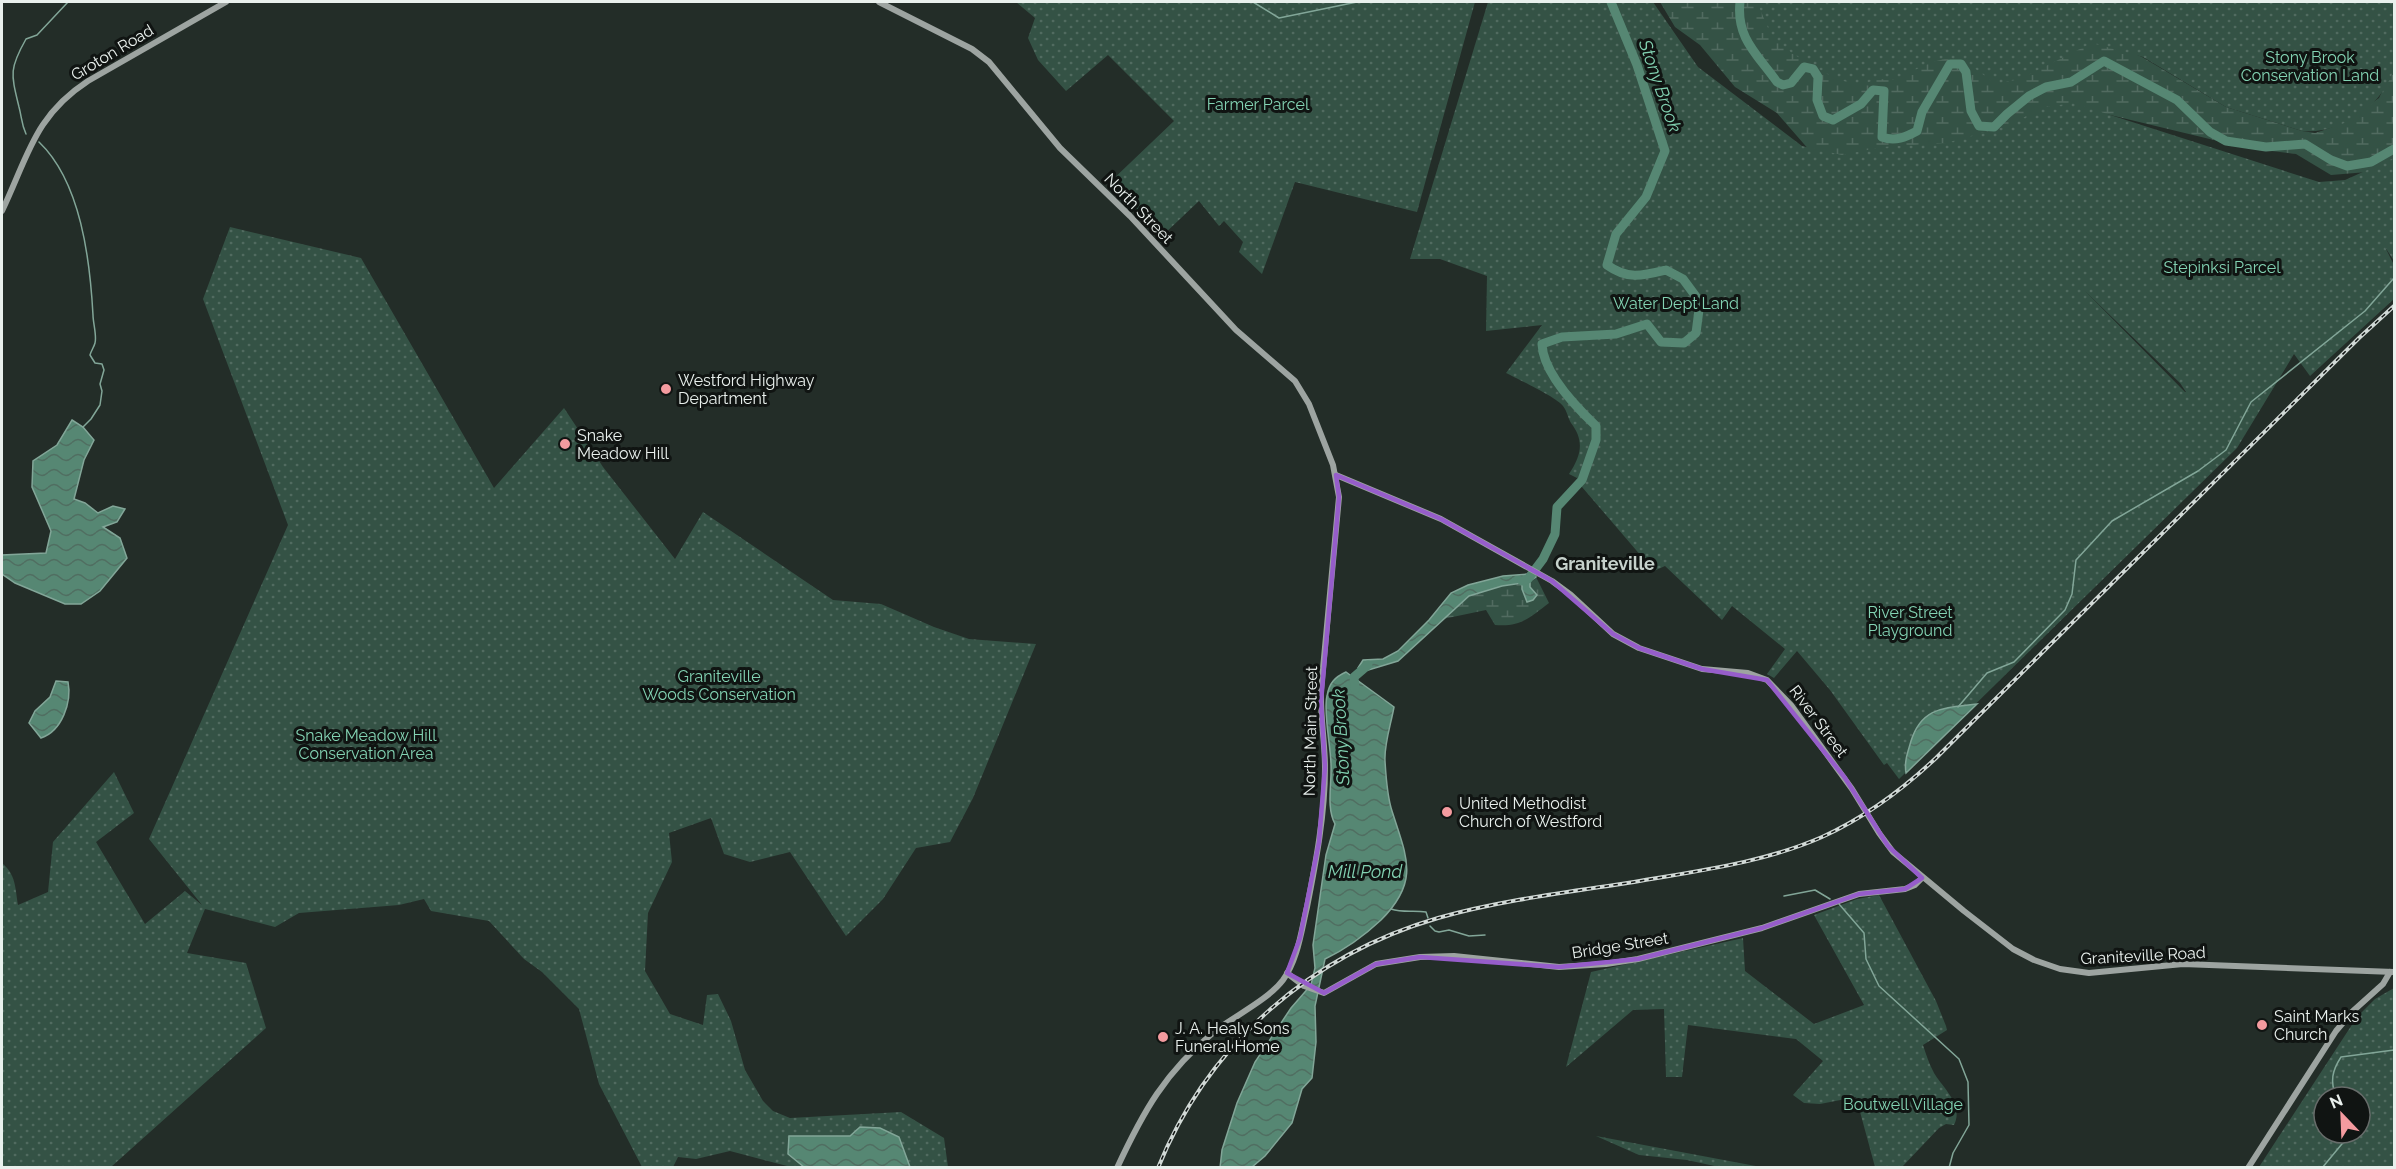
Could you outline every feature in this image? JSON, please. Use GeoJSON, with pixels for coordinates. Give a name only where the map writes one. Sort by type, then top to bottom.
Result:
{"type":"FeatureCollection","features":[{"type":"Feature","properties":{"kind":"main road","name":"Groton Road"},"geometry":{"type":"LineString","coordinates":[[2,211],[33,137],[44,120],[67,96],[88,81],[226,2]]}},
{"type":"Feature","properties":{"kind":"main road","name":"North Street"},"geometry":{"type":"LineString","coordinates":[[879,2],[972,49],[996,69],[1060,148],[1130,216],[1236,330],[1295,381],[1309,404],[1336,475]]}},
{"type":"Feature","properties":{"kind":"main road","name":"River Street"},"geometry":{"type":"LineString","coordinates":[[1336,475],[1433,515],[1540,574],[1571,595],[1613,634],[1639,648],[1702,669],[1748,673],[1767,680],[1787,699],[1845,778],[1893,852],[1922,878]]}},
{"type":"Feature","properties":{"kind":"main road","name":"North Main Street"},"geometry":{"type":"LineString","coordinates":[[1117,1167],[1142,1116],[1167,1078],[1205,1040],[1273,990],[1287,973],[1300,938],[1318,851],[1325,766],[1321,702],[1339,497],[1336,475]]}},
{"type":"Feature","properties":{"kind":"main road","name":"Bridge Street"},"geometry":{"type":"LineString","coordinates":[[1287,973],[1307,987],[1324,993],[1376,964],[1420,957],[1454,956],[1558,967],[1597,965],[1638,959],[1762,928],[1859,894],[1905,889],[1922,878]]}},
{"type":"Feature","properties":{"kind":"main road","name":"Graniteville Road"},"geometry":{"type":"LineString","coordinates":[[1922,878],[2013,949],[2041,963],[2068,971],[2100,973],[2167,965],[2203,964],[2392,972]]}},
{"type":"Feature","properties":{"kind":"main road"},"geometry":{"type":"LineString","coordinates":[[2372,992],[2378,982],[2379,971]]}},
{"type":"Feature","properties":{"kind":"main road"},"geometry":{"type":"LineString","coordinates":[[2248,1167],[2336,1031],[2392,972]]}},
{"type":"Feature","properties":{"kind":"highlighted area"},"geometry":{"type":"Polygon","coordinates":[[[1336,475],[1441,519],[1552,581],[1613,634],[1639,648],[1702,669],[1767,680],[1845,778],[1888,846],[1922,878],[1905,889],[1859,894],[1762,928],[1638,959],[1559,967],[1420,957],[1376,964],[1324,993],[1287,973],[1300,938],[1319,842],[1325,767],[1321,702],[1339,497],[1336,475]]]}},
{"type":"Feature","properties":{"kind":"green space","name":"Farmer Parcel"},"geometry":{"type":"Polygon","coordinates":[[[1016,2],[1475,2],[1417,212],[1295,182],[1262,274],[1239,252],[1243,242],[1224,221],[1219,226],[1199,201],[1161,237],[1108,184],[1174,121],[1108,55],[1066,91],[1038,60],[1028,38],[1035,18],[1016,2]]]}},
{"type":"Feature","properties":{"kind":"green space"},"geometry":{"type":"Polygon","coordinates":[[[1488,2],[1653,2],[1698,67],[1802,146],[1842,155],[1882,147],[1946,143],[2003,127],[2046,107],[2073,103],[2319,182],[2345,180],[2394,158],[2394,261],[2385,247],[2394,265],[2394,299],[2310,376],[2294,354],[2237,448],[1899,779],[1887,763],[1884,765],[1830,690],[1797,651],[1774,678],[1767,674],[1785,649],[1732,606],[1722,620],[1665,566],[1654,571],[1576,480],[1579,479],[1569,474],[1579,455],[1580,442],[1564,408],[1546,394],[1506,373],[1542,325],[1486,331],[1487,276],[1440,259],[1410,259],[1488,2]],[[2085,291],[2186,392],[2180,383],[2085,291]]]}},
{"type":"Feature","properties":{"kind":"green space"},"geometry":{"type":"Polygon","coordinates":[[[1660,2],[2016,2],[2142,57],[2226,107],[2315,133],[2344,122],[2379,98],[2394,67],[2394,159],[2367,172],[2331,175],[2296,154],[2247,148],[2106,114],[2018,157],[1817,159],[1777,113],[1735,87],[1700,45],[1675,27],[1660,2]]]}},
{"type":"Feature","properties":{"kind":"green space","name":"Stony Brook Conservation Land"},"geometry":{"type":"Polygon","coordinates":[[[1757,2],[2394,2],[2395,61],[2389,81],[2381,94],[2359,115],[2331,128],[2302,131],[2226,107],[2143,57],[2092,43],[2020,79],[1996,84],[1966,62],[1949,58],[1932,62],[1893,80],[1879,79],[1859,85],[1836,79],[1793,54],[1771,35],[1757,2]]]}},
{"type":"Feature","properties":{"kind":"green space"},"geometry":{"type":"Polygon","coordinates":[[[230,227],[361,258],[494,488],[564,408],[603,467],[675,559],[703,512],[833,600],[881,604],[969,639],[1036,644],[973,798],[950,842],[916,848],[883,899],[846,936],[790,852],[750,862],[724,854],[711,818],[669,833],[672,862],[648,913],[645,971],[670,1014],[703,1025],[707,995],[718,994],[731,1021],[745,1070],[763,1101],[773,1111],[790,1118],[901,1112],[944,1138],[948,1167],[791,1167],[730,1151],[696,1159],[678,1157],[673,1167],[642,1167],[599,1084],[579,1009],[542,972],[524,959],[489,921],[431,911],[424,899],[399,905],[299,913],[275,927],[205,909],[187,953],[246,963],[266,1028],[111,1167],[2,1167],[2,863],[12,877],[18,905],[48,892],[53,842],[114,772],[134,813],[96,842],[145,924],[185,891],[202,905],[149,839],[288,525],[203,299],[230,227]]]}},
{"type":"Feature","properties":{"kind":"green space"},"geometry":{"type":"Polygon","coordinates":[[[1536,577],[1549,603],[1518,623],[1495,625],[1486,610],[1443,619],[1462,601],[1475,593],[1508,584],[1530,586],[1530,581],[1536,577]]]}},
{"type":"Feature","properties":{"kind":"green space","name":"Boutwell Village"},"geometry":{"type":"Polygon","coordinates":[[[1879,895],[1936,1001],[1946,1026],[1947,1030],[1923,1045],[1932,1070],[1951,1097],[1956,1111],[1954,1125],[1946,1124],[1939,1128],[1902,1167],[1875,1167],[1856,1097],[1820,1104],[1804,1103],[1793,1095],[1823,1061],[1796,1039],[1688,1025],[1682,1077],[1666,1077],[1664,1009],[1633,1010],[1566,1067],[1591,972],[1743,938],[1745,971],[1814,1024],[1864,1005],[1814,915],[1857,899],[1879,895]]]}},
{"type":"Feature","properties":{"kind":"green space"},"geometry":{"type":"Polygon","coordinates":[[[2394,988],[2394,1167],[2259,1167],[2312,1086],[2312,1145],[2372,1145],[2372,1085],[2313,1085],[2357,1017],[2375,999],[2394,988]]]}},
{"type":"Feature","properties":{"kind":"green space"},"geometry":{"type":"Polygon","coordinates":[[[1596,1136],[1761,1167],[1719,1167],[1687,1160],[1639,1155],[1596,1136]]]}},
{"type":"Feature","properties":{"kind":"water"},"geometry":{"type":"Polygon","coordinates":[[[72,420],[83,427],[94,440],[84,460],[74,499],[85,503],[98,513],[113,506],[125,509],[117,522],[103,527],[120,538],[127,558],[100,591],[81,604],[65,604],[15,583],[2,574],[2,555],[46,553],[51,531],[32,487],[33,461],[57,445],[72,420]]]}},
{"type":"Feature","properties":{"kind":"water"},"geometry":{"type":"Polygon","coordinates":[[[1528,574],[1536,577],[1530,581],[1530,587],[1537,595],[1533,600],[1527,602],[1522,583],[1502,586],[1469,596],[1398,661],[1362,672],[1358,668],[1363,660],[1383,659],[1398,651],[1429,620],[1451,593],[1468,585],[1503,576],[1528,574]]]}},
{"type":"Feature","properties":{"kind":"water","name":"Mill Pond"},"geometry":{"type":"Polygon","coordinates":[[[1346,672],[1394,707],[1385,754],[1385,767],[1390,805],[1405,856],[1406,881],[1393,906],[1381,920],[1354,942],[1325,959],[1315,1006],[1316,1042],[1312,1078],[1302,1089],[1292,1123],[1265,1156],[1252,1167],[1220,1168],[1222,1150],[1237,1103],[1255,1062],[1291,1008],[1311,985],[1315,968],[1313,945],[1326,855],[1335,824],[1330,803],[1331,765],[1326,703],[1331,684],[1346,672]]]}},
{"type":"Feature","properties":{"kind":"water"},"geometry":{"type":"Polygon","coordinates":[[[56,681],[68,682],[67,707],[55,729],[41,738],[29,723],[35,711],[50,697],[56,681]]]}},
{"type":"Feature","properties":{"kind":"water"},"geometry":{"type":"Polygon","coordinates":[[[1977,704],[1906,773],[1906,761],[1911,741],[1922,721],[1936,711],[1945,708],[1977,704]]]}},
{"type":"Feature","properties":{"kind":"water"},"geometry":{"type":"Polygon","coordinates":[[[860,1127],[880,1128],[899,1137],[910,1167],[804,1167],[788,1154],[789,1136],[850,1136],[860,1127]]]}},
{"type":"Feature","properties":{"kind":"waterway"},"geometry":{"type":"LineString","coordinates":[[26,134],[14,87],[14,65],[26,39],[37,35],[68,2]]}},
{"type":"Feature","properties":{"kind":"waterway"},"geometry":{"type":"LineString","coordinates":[[1253,2],[1279,18],[1357,2]]}},
{"type":"Feature","properties":{"kind":"waterway","name":"Stony Brook"},"geometry":{"type":"LineString","coordinates":[[1522,581],[1528,579],[1543,559],[1555,534],[1557,507],[1582,480],[1596,440],[1596,426],[1554,378],[1542,344],[1562,337],[1616,334],[1647,324],[1661,342],[1684,343],[1696,333],[1700,302],[1683,279],[1666,270],[1650,274],[1629,275],[1607,265],[1616,234],[1646,197],[1665,151],[1637,65],[1611,2]]}},
{"type":"Feature","properties":{"kind":"waterway","name":"Stony Brook"},"geometry":{"type":"LineString","coordinates":[[1740,2],[1741,26],[1745,36],[1755,54],[1777,82],[1783,85],[1791,83],[1804,67],[1813,69],[1818,77],[1817,100],[1823,116],[1833,120],[1861,104],[1873,90],[1884,91],[1882,137],[1900,138],[1917,131],[1922,112],[1950,64],[1961,64],[1966,72],[1971,111],[1979,126],[1994,127],[2029,96],[2046,87],[2071,82],[2104,61],[2177,100],[2210,132],[2226,141],[2266,147],[2305,144],[2331,160],[2347,166],[2371,162],[2394,149]]}},
{"type":"Feature","properties":{"kind":"waterway"},"geometry":{"type":"LineString","coordinates":[[39,142],[65,178],[74,200],[86,247],[96,337],[90,355],[95,363],[102,364],[104,370],[100,384],[102,391],[100,405],[83,427]]}},
{"type":"Feature","properties":{"kind":"waterway"},"geometry":{"type":"LineString","coordinates":[[1958,707],[1987,673],[2014,662],[2065,610],[2072,594],[2076,560],[2112,521],[2198,471],[2226,450],[2251,402],[2365,311],[2394,278]]}},
{"type":"Feature","properties":{"kind":"waterway","name":"Stony Brook"},"geometry":{"type":"LineString","coordinates":[[1355,689],[1354,677],[1368,665]]}},
{"type":"Feature","properties":{"kind":"waterway"},"geometry":{"type":"LineString","coordinates":[[1784,896],[1815,890],[1830,899]]}},
{"type":"Feature","properties":{"kind":"waterway"},"geometry":{"type":"LineString","coordinates":[[1839,904],[1864,933],[1866,959],[1879,986],[1959,1059],[1968,1082],[1969,1125],[1953,1153],[1949,1168]]}},
{"type":"Feature","properties":{"kind":"waterway"},"geometry":{"type":"LineString","coordinates":[[1391,909],[1426,912],[1428,918]]}},
{"type":"Feature","properties":{"kind":"waterway"},"geometry":{"type":"LineString","coordinates":[[1430,926],[1439,932],[1449,930],[1469,936],[1485,935]]}},
{"type":"Feature","properties":{"kind":"waterway"},"geometry":{"type":"LineString","coordinates":[[2333,1085],[2333,1076],[2341,1057],[2394,1050]]}},
{"type":"Feature","properties":{"kind":"waterway"},"geometry":{"type":"LineString","coordinates":[[2322,1168],[2341,1145]]}},
{"type":"Feature","properties":{"kind":"railway"},"geometry":{"type":"LineString","coordinates":[[1158,1168],[1179,1123],[1205,1082],[1235,1044],[1269,1010],[1307,981],[1348,955],[1392,934],[1438,918],[1486,906],[1706,870],[1753,860],[1822,837],[1854,821],[1883,802],[1936,758],[2359,338],[2394,306]]}},
{"type":"Feature","properties":{"kind":"place","name":"Westford Highway Department"},"geometry":{"type":"Point","coordinates":[666,389]}},
{"type":"Feature","properties":{"kind":"place","name":"Snake Meadow Hill"},"geometry":{"type":"Point","coordinates":[565,444]}},
{"type":"Feature","properties":{"kind":"place","name":"United Methodist Church of Westford"},"geometry":{"type":"Point","coordinates":[1447,812]}},
{"type":"Feature","properties":{"kind":"place","name":"Saint Marks Church"},"geometry":{"type":"Point","coordinates":[2262,1025]}},
{"type":"Feature","properties":{"kind":"place","name":"J. A. Healy Sons Funeral Home"},"geometry":{"type":"Point","coordinates":[1163,1037]}},
{"type":"Feature","properties":{"kind":"district","name":"Graniteville"},"geometry":{"type":"Point","coordinates":[1605,564]}},
{"type":"Feature","properties":{"kind":"park label","name":"Stepinksi Parcel"},"geometry":{"type":"Point","coordinates":[2222,267]}},
{"type":"Feature","properties":{"kind":"park label","name":"Water Dept Land"},"geometry":{"type":"Point","coordinates":[1676,303]}},
{"type":"Feature","properties":{"kind":"park label","name":"River Street Playground"},"geometry":{"type":"Point","coordinates":[1910,621]}},
{"type":"Feature","properties":{"kind":"park label","name":"Graniteville Woods Conservation"},"geometry":{"type":"Point","coordinates":[719,685]}},
{"type":"Feature","properties":{"kind":"park label","name":"Snake Meadow Hill Conservation Area"},"geometry":{"type":"Point","coordinates":[366,744]}}]}
